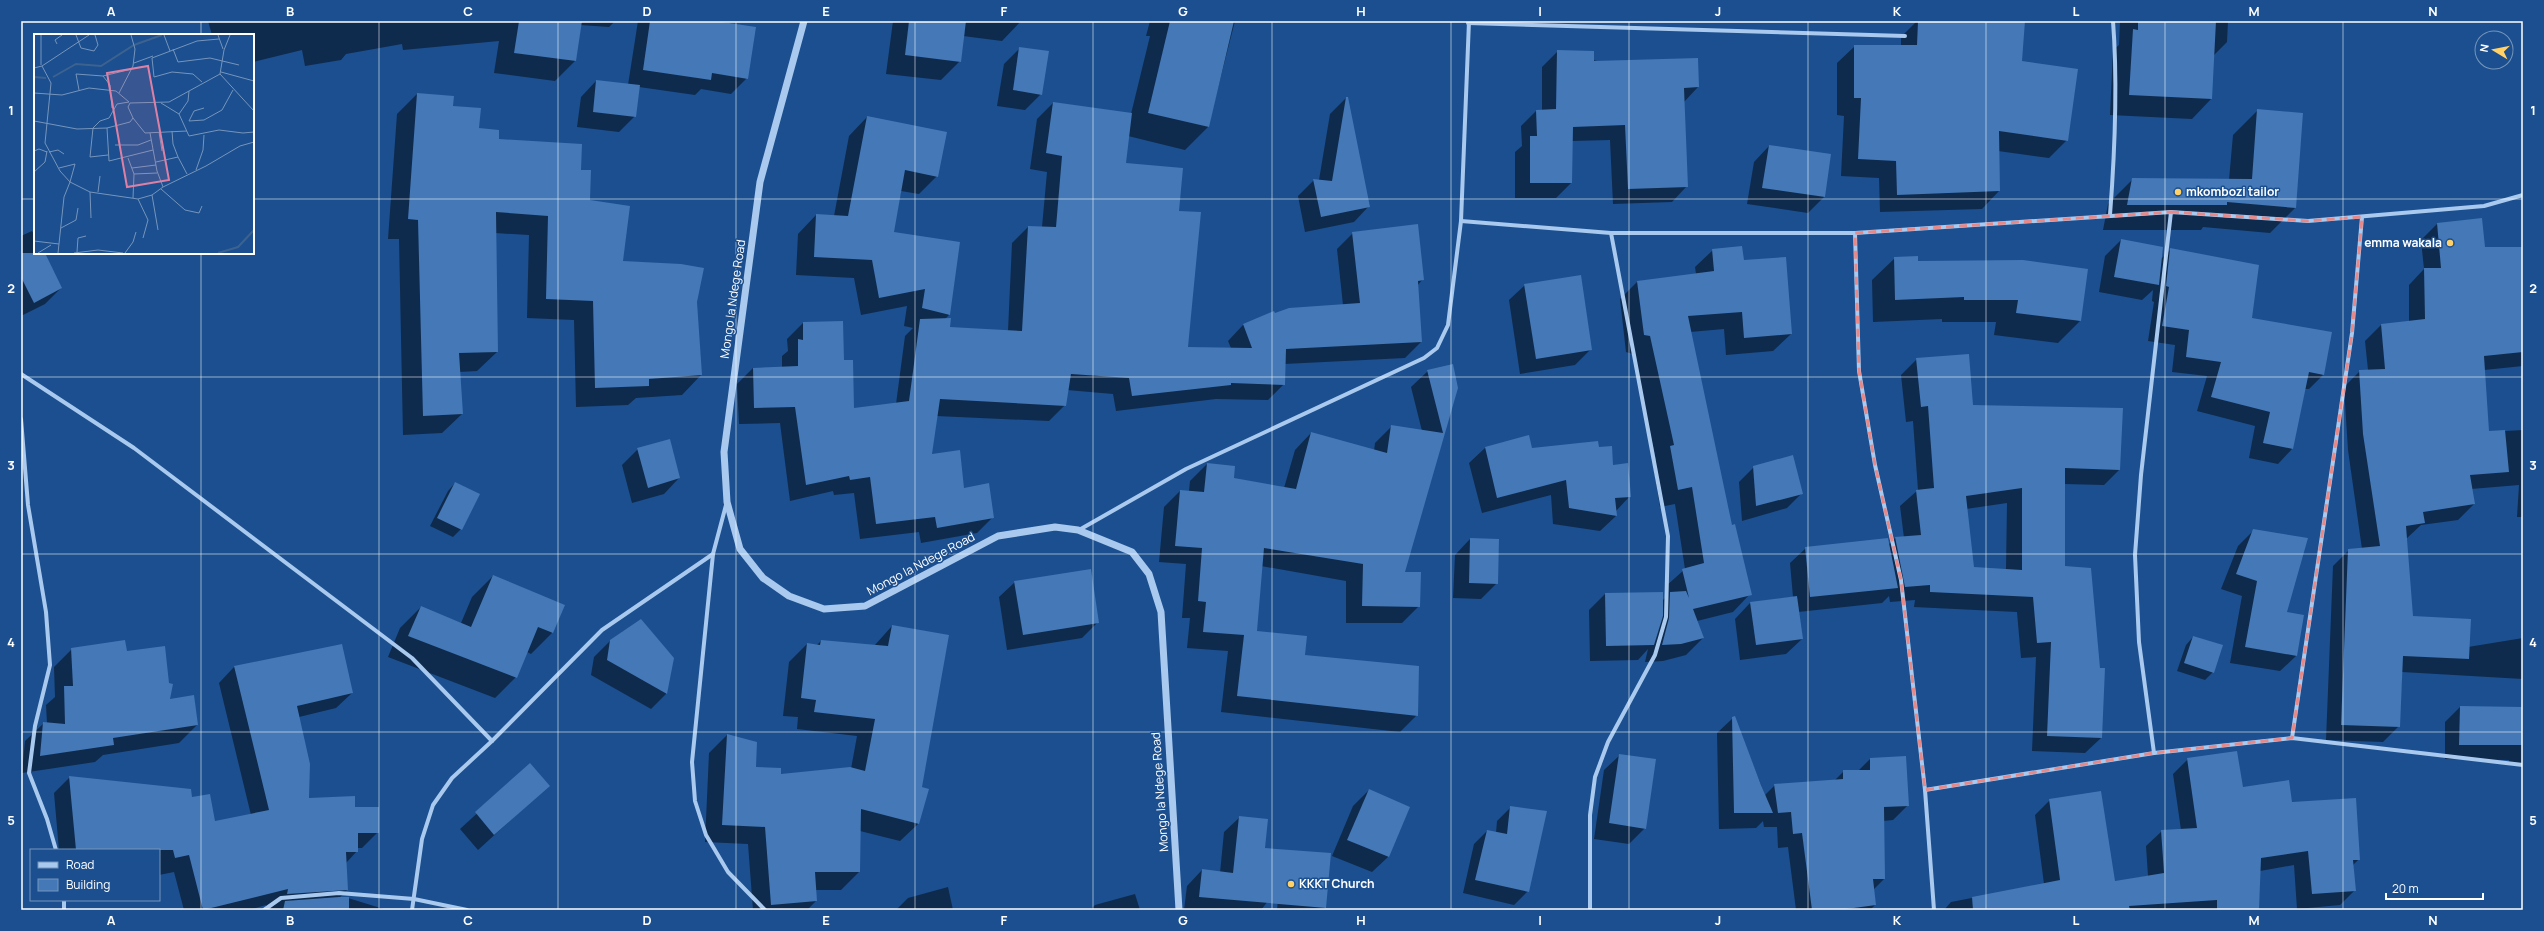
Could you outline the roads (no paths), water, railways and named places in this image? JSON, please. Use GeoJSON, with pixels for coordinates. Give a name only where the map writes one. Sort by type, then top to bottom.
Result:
{"type":"FeatureCollection","features":[{"type":"Feature","properties":{"kind":"street","name":"Mongo la Ndege Road"},"geometry":{"type":"LineString","coordinates":[[804,21],[760,182],[724,452],[727,502],[740,549],[763,578],[790,596],[824,609],[865,606],[998,536],[1055,527],[1078,530],[1132,552],[1149,574],[1160,612],[1179,910]]}},
{"type":"Feature","properties":{"kind":"street"},"geometry":{"type":"LineString","coordinates":[[2110,215],[2116,138],[2116,57],[2113,21]]}},
{"type":"Feature","properties":{"kind":"street"},"geometry":{"type":"LineString","coordinates":[[1078,530],[1186,469],[1424,358],[1437,348],[1448,325],[1461,221],[1469,22],[1905,36]]}},
{"type":"Feature","properties":{"kind":"street"},"geometry":{"type":"LineString","coordinates":[[1461,221],[1611,233],[1855,233],[2171,212],[2308,221],[2484,206],[2523,195]]}},
{"type":"Feature","properties":{"kind":"street"},"geometry":{"type":"LineString","coordinates":[[2154,753],[2139,642],[2135,555],[2141,475],[2171,212]]}},
{"type":"Feature","properties":{"kind":"street"},"geometry":{"type":"LineString","coordinates":[[2292,738],[2352,333],[2362,217]]}},
{"type":"Feature","properties":{"kind":"street"},"geometry":{"type":"LineString","coordinates":[[1590,910],[1590,815],[1595,778],[1608,742],[1655,655],[1666,617],[1668,536],[1611,233]]}},
{"type":"Feature","properties":{"kind":"street"},"geometry":{"type":"LineString","coordinates":[[1855,233],[1859,371],[1875,465],[1901,580],[1925,790],[1934,910]]}},
{"type":"Feature","properties":{"kind":"street"},"geometry":{"type":"LineString","coordinates":[[21,374],[134,448],[412,658],[492,741]]}},
{"type":"Feature","properties":{"kind":"street"},"geometry":{"type":"LineString","coordinates":[[21,419],[28,505],[46,612],[50,665],[35,726],[29,773],[47,819],[56,849]]}},
{"type":"Feature","properties":{"kind":"street"},"geometry":{"type":"LineString","coordinates":[[727,502],[713,554],[692,762],[695,801],[706,834],[728,872],[765,910]]}},
{"type":"Feature","properties":{"kind":"street"},"geometry":{"type":"LineString","coordinates":[[412,910],[422,839],[433,805],[452,778],[492,741],[602,630],[713,554]]}},
{"type":"Feature","properties":{"kind":"street"},"geometry":{"type":"LineString","coordinates":[[1925,790],[2154,753],[2292,738],[2523,765]]}},
{"type":"Feature","properties":{"kind":"street"},"geometry":{"type":"LineString","coordinates":[[264,910],[281,898],[339,894],[414,899],[468,910]]}},
{"type":"Feature","properties":{"kind":"place","name":"mkombozi tailor"},"geometry":{"type":"Point","coordinates":[2178,192]}},
{"type":"Feature","properties":{"kind":"place","name":"emma wakala"},"geometry":{"type":"Point","coordinates":[2450,243]}},
{"type":"Feature","properties":{"kind":"place","name":"KKKT Church"},"geometry":{"type":"Point","coordinates":[1291,884]}}]}
